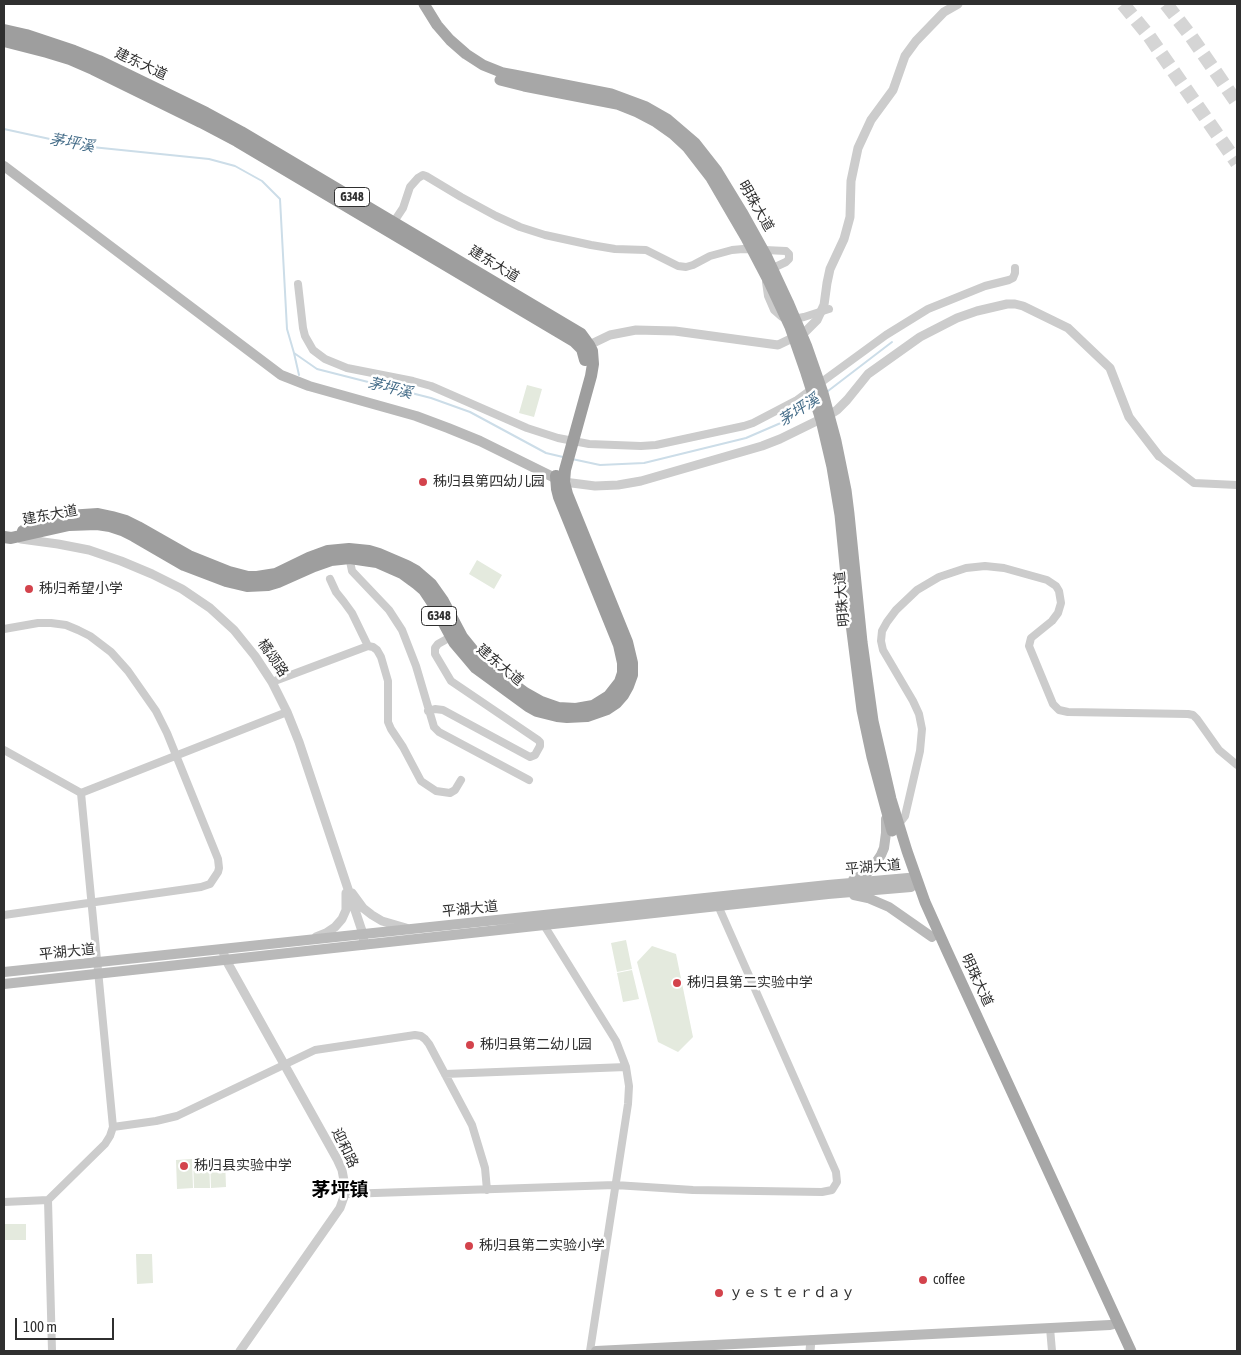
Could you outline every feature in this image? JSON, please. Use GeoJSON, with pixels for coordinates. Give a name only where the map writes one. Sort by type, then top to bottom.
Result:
{"type":"FeatureCollection","features":[{"type":"Feature","properties":{"kind":"highway","name":"建东大道"},"geometry":{"type":"LineString","coordinates":[[4,30],[74,50],[99,60],[171,94],[241,132],[578,344],[586,347],[584,374],[561,475],[559,497],[619,645],[623,673],[620,682],[609,696],[593,706],[576,709],[558,708],[532,698],[490,667],[455,634],[438,593],[431,584],[416,571],[399,561],[369,551],[349,554],[333,551],[318,554],[276,574],[248,577],[229,572],[184,554],[126,521],[98,514],[83,514],[53,519],[38,523],[7,538]]}},
{"type":"Feature","properties":{"kind":"highway","name":"建东大道"},"geometry":{"type":"LineString","coordinates":[[4,41],[70,60],[165,104],[237,141],[391,226]]}},
{"type":"Feature","properties":{"kind":"highway","name":"建东大道"},"geometry":{"type":"LineString","coordinates":[[7,538],[69,525],[97,524],[110,526],[122,530],[184,564],[226,581],[247,586],[268,585],[278,582],[322,562],[340,559],[349,554]]}},
{"type":"Feature","properties":{"kind":"main road","name":"明珠大道"},"geometry":{"type":"LineString","coordinates":[[416,4],[431,29],[445,46],[481,72],[524,86],[617,104],[656,122],[687,147],[711,178],[725,192],[759,242],[798,324],[815,369],[830,417],[841,465],[849,514],[856,663],[862,710],[884,803],[932,936],[1114,1324],[1131,1351]]}},
{"type":"Feature","properties":{"kind":"main road","name":"明珠大道"},"geometry":{"type":"LineString","coordinates":[[424,4],[437,25],[450,40],[483,65],[503,73],[611,94],[657,112],[677,126],[695,143],[717,171],[725,192]]}},
{"type":"Feature","properties":{"kind":"main road"},"geometry":{"type":"LineString","coordinates":[[4,166],[281,375],[309,386],[416,416],[561,475]]}},
{"type":"Feature","properties":{"kind":"main road","name":"明珠大道"},"geometry":{"type":"LineString","coordinates":[[850,564],[869,694],[879,747],[912,882],[952,963],[1114,1324],[1123,1351]]}},
{"type":"Feature","properties":{"kind":"main road"},"geometry":{"type":"LineString","coordinates":[[828,889],[856,879],[868,872],[877,861],[884,848],[886,833],[884,803]]}},
{"type":"Feature","properties":{"kind":"main road","name":"平湖大道"},"geometry":{"type":"LineString","coordinates":[[4,984],[226,960],[363,939],[828,889],[912,882]]}},
{"type":"Feature","properties":{"kind":"main road"},"geometry":{"type":"LineString","coordinates":[[828,889],[838,893],[858,895],[877,902],[903,916],[932,936]]}},
{"type":"Feature","properties":{"kind":"main road","name":"平湖大道"},"geometry":{"type":"LineString","coordinates":[[4,972],[302,940],[363,939],[411,929],[541,920]]}},
{"type":"Feature","properties":{"kind":"main road"},"geometry":{"type":"LineString","coordinates":[[596,1351],[1114,1324]]}},
{"type":"Feature","properties":{"kind":"street"},"geometry":{"type":"LineString","coordinates":[[586,347],[610,335],[649,330],[675,331],[778,345],[805,332],[825,310],[824,305],[830,269],[844,239],[850,217],[850,181],[858,148],[871,120],[893,90],[905,56],[916,41],[944,12],[958,4]]}},
{"type":"Feature","properties":{"kind":"street"},"geometry":{"type":"LineString","coordinates":[[391,226],[403,208],[410,186],[423,175],[430,177],[496,216],[520,227],[545,235],[591,245],[646,250],[678,266],[686,267],[710,256],[743,248],[784,250],[790,254],[789,259],[773,268],[766,282],[768,296],[774,310],[782,316],[793,319],[825,310]]}},
{"type":"Feature","properties":{"kind":"street"},"geometry":{"type":"LineString","coordinates":[[298,284],[305,336],[313,350],[325,359],[347,368],[431,386],[526,428],[568,444],[641,446],[656,445],[754,423],[797,400],[886,335],[928,309],[985,286],[1009,280],[1013,278],[1015,268]]}},
{"type":"Feature","properties":{"kind":"street"},"geometry":{"type":"LineString","coordinates":[[561,475],[595,486],[618,485],[641,481],[762,446],[837,410],[868,374],[920,337],[957,318],[977,311],[1015,304],[1068,328],[1110,368],[1129,417],[1159,456],[1194,483],[1237,485]]}},
{"type":"Feature","properties":{"kind":"street"},"geometry":{"type":"LineString","coordinates":[[65,545],[61,540],[60,534],[63,528],[69,525]]}},
{"type":"Feature","properties":{"kind":"street","name":"橘颂路"},"geometry":{"type":"LineString","coordinates":[[7,538],[65,545],[89,550],[121,561],[182,589],[210,608],[234,630],[255,656],[272,682],[287,712],[299,742],[363,939]]}},
{"type":"Feature","properties":{"kind":"street"},"geometry":{"type":"LineString","coordinates":[[349,554],[354,574],[389,610],[402,630],[414,659],[434,727],[439,732],[529,780]]}},
{"type":"Feature","properties":{"kind":"street"},"geometry":{"type":"LineString","coordinates":[[898,825],[906,816],[920,751],[922,729],[919,714],[913,701],[883,650],[880,641],[882,631],[896,610],[917,590],[939,577],[966,568],[985,566],[1004,568],[1047,580],[1056,586],[1061,597],[1058,613],[1052,621],[1032,638],[1029,646],[1053,704],[1059,710],[1068,712],[1188,714],[1197,718],[1219,750],[1237,765]]}},
{"type":"Feature","properties":{"kind":"street"},"geometry":{"type":"LineString","coordinates":[[330,579],[336,592],[352,613],[368,646]]}},
{"type":"Feature","properties":{"kind":"street"},"geometry":{"type":"LineString","coordinates":[[4,629],[38,623],[66,625],[90,636],[111,652],[128,671],[156,711],[177,755],[218,859],[219,868],[210,884],[201,887],[4,915]]}},
{"type":"Feature","properties":{"kind":"street"},"geometry":{"type":"LineString","coordinates":[[428,711],[435,709],[443,710],[530,757],[535,756],[540,746],[538,740],[451,681],[435,648],[438,644],[455,634]]}},
{"type":"Feature","properties":{"kind":"street"},"geometry":{"type":"LineString","coordinates":[[272,682],[368,646],[373,647],[377,650],[386,673],[389,690],[387,715],[390,729],[421,781],[436,791],[450,793],[455,790],[461,780]]}},
{"type":"Feature","properties":{"kind":"street"},"geometry":{"type":"LineString","coordinates":[[81,793],[287,712]]}},
{"type":"Feature","properties":{"kind":"street"},"geometry":{"type":"LineString","coordinates":[[4,750],[81,793]]}},
{"type":"Feature","properties":{"kind":"street"},"geometry":{"type":"LineString","coordinates":[[4,1202],[48,1200],[105,1144],[113,1128],[81,793]]}},
{"type":"Feature","properties":{"kind":"street"},"geometry":{"type":"LineString","coordinates":[[344,878],[363,908],[372,915],[388,923],[411,929]]}},
{"type":"Feature","properties":{"kind":"street"},"geometry":{"type":"LineString","coordinates":[[302,940],[326,933],[342,919],[346,910],[347,900],[344,878]]}},
{"type":"Feature","properties":{"kind":"street"},"geometry":{"type":"LineString","coordinates":[[240,1351],[340,1208],[345,1194],[615,1185],[693,1190],[822,1192],[832,1190],[837,1182],[836,1172],[716,901]]}},
{"type":"Feature","properties":{"kind":"street"},"geometry":{"type":"LineString","coordinates":[[541,920],[612,1033],[626,1067],[629,1086],[628,1104],[590,1351]]}},
{"type":"Feature","properties":{"kind":"street","name":"迎和路"},"geometry":{"type":"LineString","coordinates":[[222,949],[226,960],[337,1159],[344,1178],[345,1194]]}},
{"type":"Feature","properties":{"kind":"street"},"geometry":{"type":"LineString","coordinates":[[113,1128],[177,1116],[308,1053],[323,1048],[415,1035],[425,1039],[472,1125],[485,1168],[487,1190]]}},
{"type":"Feature","properties":{"kind":"street"},"geometry":{"type":"LineString","coordinates":[[445,1074],[626,1067]]}},
{"type":"Feature","properties":{"kind":"street"},"geometry":{"type":"LineString","coordinates":[[48,1200],[52,1351]]}},
{"type":"Feature","properties":{"kind":"street"},"geometry":{"type":"LineString","coordinates":[[1050,1328],[1052,1351]]}},
{"type":"Feature","properties":{"kind":"street"},"geometry":{"type":"LineString","coordinates":[[810,1351],[811,1340]]}},
{"type":"Feature","properties":{"kind":"shaded area"},"geometry":{"type":"Polygon","coordinates":[[[527,385],[542,389],[534,417],[519,413],[527,385]]]}},
{"type":"Feature","properties":{"kind":"shaded area"},"geometry":{"type":"Polygon","coordinates":[[[477,560],[502,575],[494,589],[469,574],[477,560]]]}},
{"type":"Feature","properties":{"kind":"shaded area"},"geometry":{"type":"Polygon","coordinates":[[[626,940],[632,969],[617,972],[611,943],[626,940]]]}},
{"type":"Feature","properties":{"kind":"shaded area"},"geometry":{"type":"Polygon","coordinates":[[[652,946],[676,954],[693,1037],[678,1052],[658,1042],[637,962],[652,946]]]}},
{"type":"Feature","properties":{"kind":"shaded area"},"geometry":{"type":"Polygon","coordinates":[[[632,970],[639,999],[623,1002],[617,973],[632,970]]]}},
{"type":"Feature","properties":{"kind":"shaded area"},"geometry":{"type":"Polygon","coordinates":[[[209,1158],[210,1188],[194,1188],[193,1159],[209,1158]]]}},
{"type":"Feature","properties":{"kind":"shaded area"},"geometry":{"type":"Polygon","coordinates":[[[210,1158],[225,1158],[226,1187],[211,1188],[210,1158]]]}},
{"type":"Feature","properties":{"kind":"shaded area"},"geometry":{"type":"Polygon","coordinates":[[[192,1159],[193,1188],[177,1189],[176,1160],[192,1159]]]}},
{"type":"Feature","properties":{"kind":"shaded area"},"geometry":{"type":"Polygon","coordinates":[[[4,1224],[26,1224],[26,1240],[4,1240],[4,1224]]]}},
{"type":"Feature","properties":{"kind":"shaded area"},"geometry":{"type":"Polygon","coordinates":[[[136,1254],[152,1254],[153,1283],[137,1284],[136,1254]]]}},
{"type":"Feature","properties":{"kind":"waterway","name":"茅坪溪"},"geometry":{"type":"LineString","coordinates":[[4,129],[82,146],[209,159],[235,166],[262,181],[280,199],[287,329],[294,353],[317,369],[431,398],[470,412],[546,453],[563,457]]}},
{"type":"Feature","properties":{"kind":"waterway","name":"茅坪溪"},"geometry":{"type":"LineString","coordinates":[[828,391],[892,342]]}},
{"type":"Feature","properties":{"kind":"waterway"},"geometry":{"type":"LineString","coordinates":[[294,353],[299,375]]}},
{"type":"Feature","properties":{"kind":"waterway","name":"茅坪溪"},"geometry":{"type":"LineString","coordinates":[[572,459],[600,465],[644,463],[746,438],[790,419],[810,404]]}},
{"type":"Feature","properties":{"kind":"tunnel"},"geometry":{"type":"LineString","coordinates":[[1123,4],[1149,36],[1237,163]]}},
{"type":"Feature","properties":{"kind":"tunnel"},"geometry":{"type":"LineString","coordinates":[[1166,4],[1237,103]]}},
{"type":"Feature","properties":{"kind":"place","name":"秭归县第四幼儿园"},"geometry":{"type":"Point","coordinates":[423,482]}},
{"type":"Feature","properties":{"kind":"place","name":"秭归希望小学"},"geometry":{"type":"Point","coordinates":[29,589]}},
{"type":"Feature","properties":{"kind":"place","name":"秭归县第二实验中学"},"geometry":{"type":"Point","coordinates":[677,983]}},
{"type":"Feature","properties":{"kind":"place","name":"秭归县第二幼儿园"},"geometry":{"type":"Point","coordinates":[470,1045]}},
{"type":"Feature","properties":{"kind":"place","name":"秭归县实验中学"},"geometry":{"type":"Point","coordinates":[184,1166]}},
{"type":"Feature","properties":{"kind":"place","name":"秭归县第二实验小学"},"geometry":{"type":"Point","coordinates":[469,1246]}},
{"type":"Feature","properties":{"kind":"place","name":"coffee"},"geometry":{"type":"Point","coordinates":[923,1280]}},
{"type":"Feature","properties":{"kind":"place","name":"ｙｅｓｔｅｒｄａｙ"},"geometry":{"type":"Point","coordinates":[719,1293]}},
{"type":"Feature","properties":{"kind":"district","name":"茅坪镇"},"geometry":{"type":"Point","coordinates":[340,1190]}}]}
